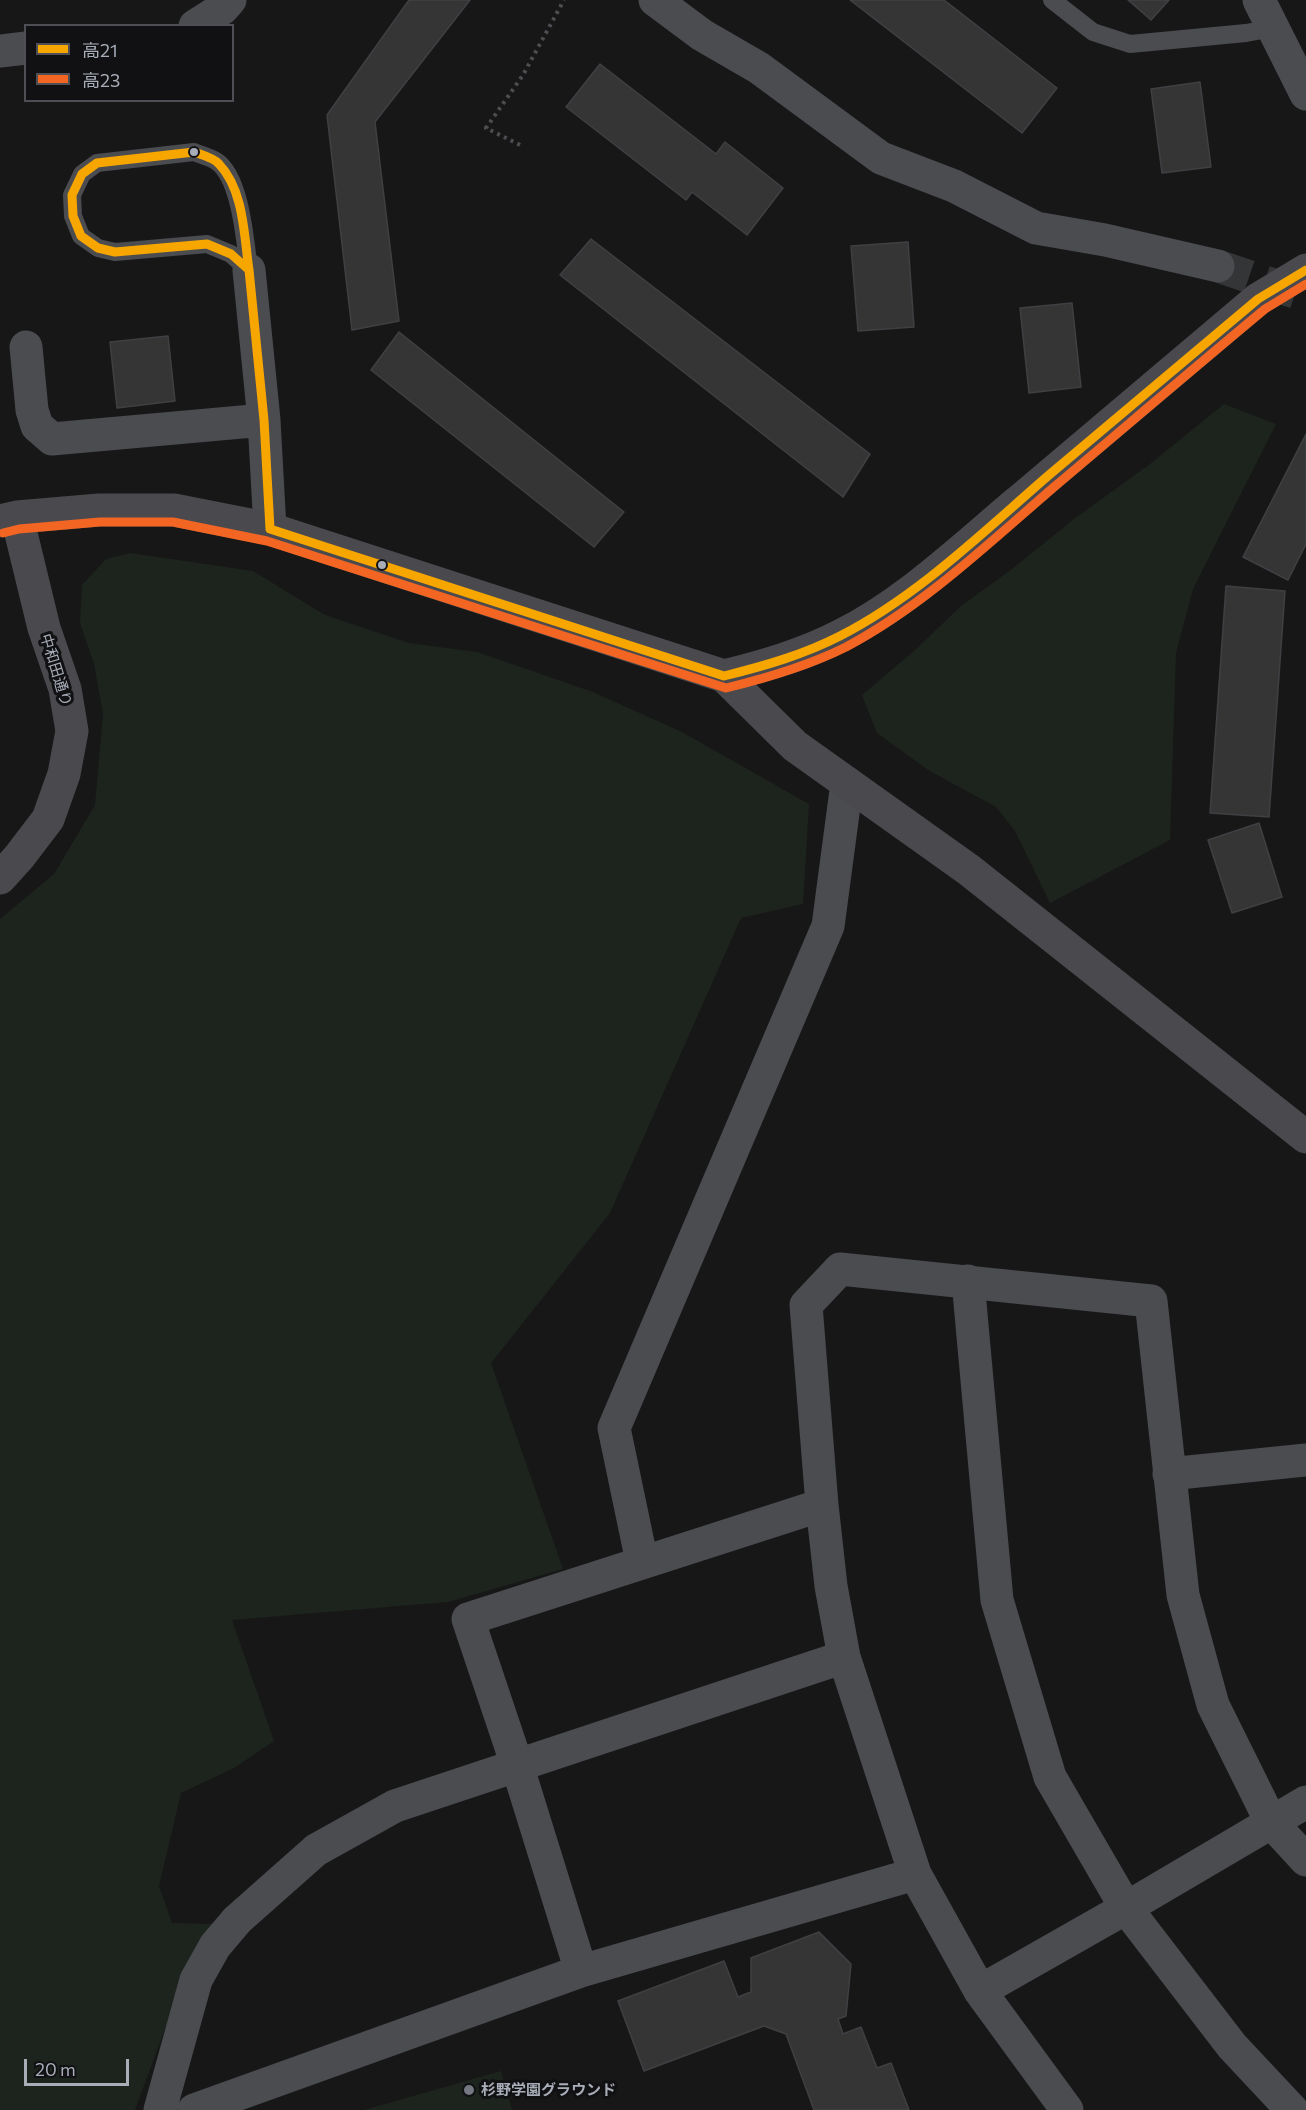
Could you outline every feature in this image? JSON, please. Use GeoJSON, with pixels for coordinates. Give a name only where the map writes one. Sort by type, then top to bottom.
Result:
{"type":"FeatureCollection","features":[{"type":"Feature","properties":{"kind":"street"},"geometry":{"type":"LineString","coordinates":[[198,24],[223,9],[230,0]]}},
{"type":"Feature","properties":{"kind":"street"},"geometry":{"type":"LineString","coordinates":[[655,0],[702,35],[759,68],[881,158],[954,186],[1036,228],[1105,240],[1218,266]]}},
{"type":"Feature","properties":{"kind":"street"},"geometry":{"type":"LineString","coordinates":[[1266,14],[1306,94]]}},
{"type":"Feature","properties":{"kind":"street"},"geometry":{"type":"LineString","coordinates":[[0,51],[24,48]]}},
{"type":"Feature","properties":{"kind":"street"},"geometry":{"type":"LineString","coordinates":[[249,270],[264,420],[270,529]]}},
{"type":"Feature","properties":{"kind":"street"},"geometry":{"type":"LineString","coordinates":[[724,676],[783,661],[839,637],[880,613],[1000,517],[1258,298],[1306,270]]}},
{"type":"Feature","properties":{"kind":"street"},"geometry":{"type":"LineString","coordinates":[[26,347],[32,410],[37,426],[52,439],[264,420]]}},
{"type":"Feature","properties":{"kind":"street"},"geometry":{"type":"LineString","coordinates":[[8,519],[99,510],[174,510],[270,529],[724,676],[795,746],[969,870],[1306,1137]]}},
{"type":"Feature","properties":{"kind":"street","name":"中和田通り"},"geometry":{"type":"LineString","coordinates":[[0,878],[48,819],[64,774],[72,731],[65,689],[8,519]]}},
{"type":"Feature","properties":{"kind":"street"},"geometry":{"type":"LineString","coordinates":[[642,1562],[614,1428],[828,926],[846,783]]}},
{"type":"Feature","properties":{"kind":"street"},"geometry":{"type":"LineString","coordinates":[[1067,2110],[980,1991],[915,1874],[844,1657],[831,1586],[822,1505],[806,1305],[840,1269],[1151,1301],[1183,1594],[1213,1705],[1271,1821],[1306,1860]]}},
{"type":"Feature","properties":{"kind":"street"},"geometry":{"type":"LineString","coordinates":[[968,1281],[997,1600],[1050,1777],[1126,1908],[1232,2046],[1292,2110]]}},
{"type":"Feature","properties":{"kind":"street"},"geometry":{"type":"LineString","coordinates":[[1169,1473],[1306,1460]]}},
{"type":"Feature","properties":{"kind":"street"},"geometry":{"type":"LineString","coordinates":[[581,1971],[517,1765],[468,1619],[822,1505]]}},
{"type":"Feature","properties":{"kind":"street"},"geometry":{"type":"LineString","coordinates":[[160,2110],[196,1980],[215,1946],[237,1920],[316,1851],[395,1806],[844,1657]]}},
{"type":"Feature","properties":{"kind":"street"},"geometry":{"type":"LineString","coordinates":[[980,1991],[1306,1802]]}},
{"type":"Feature","properties":{"kind":"street"},"geometry":{"type":"LineString","coordinates":[[194,2110],[581,1971],[915,1874]]}},
{"type":"Feature","properties":{"kind":"lane"},"geometry":{"type":"LineString","coordinates":[[1052,0],[1093,32],[1130,44],[1246,33],[1266,14]]}},
{"type":"Feature","properties":{"kind":"lane"},"geometry":{"type":"LineString","coordinates":[[194,152],[218,162],[234,185],[249,270],[231,254],[207,244],[115,252],[98,248],[81,236],[73,216],[72,195],[81,174],[98,163],[194,152]]}},
{"type":"Feature","properties":{"kind":"path"},"geometry":{"type":"LineString","coordinates":[[520,145],[486,128],[523,75],[564,0]]}},
{"type":"Feature","properties":{"kind":"shaded area"},"geometry":{"type":"Polygon","coordinates":[[[1224,404],[1276,424],[1193,589],[1176,653],[1170,840],[1050,903],[1015,831],[996,807],[928,770],[877,733],[862,695],[914,651],[961,606],[1150,464],[1224,404]]]}},
{"type":"Feature","properties":{"kind":"shaded area"},"geometry":{"type":"Polygon","coordinates":[[[130,553],[253,571],[325,615],[409,643],[477,652],[593,692],[682,732],[809,804],[803,904],[741,918],[610,1213],[491,1363],[563,1569],[448,1602],[232,1620],[274,1741],[234,1768],[181,1793],[159,1886],[172,1923],[213,1924],[184,1977],[135,2110],[0,2110],[0,919],[54,874],[95,805],[103,714],[94,664],[80,623],[82,585],[106,559],[130,553]]]}},
{"type":"Feature","properties":{"kind":"shaded area","name":"杉野学園グラウンド"},"geometry":{"type":"Polygon","coordinates":[[[501,2071],[512,2110],[364,2110],[501,2071]]]}},
{"type":"Feature","properties":{"kind":"building"},"geometry":{"type":"Polygon","coordinates":[[[409,0],[470,0],[375,122],[399,321],[352,330],[327,115],[409,0]]]}},
{"type":"Feature","properties":{"kind":"building"},"geometry":{"type":"Polygon","coordinates":[[[850,0],[944,0],[1057,88],[1022,133],[850,0]]]}},
{"type":"Feature","properties":{"kind":"building"},"geometry":{"type":"Polygon","coordinates":[[[1128,0],[1169,0],[1151,20],[1128,0]]]}},
{"type":"Feature","properties":{"kind":"building"},"geometry":{"type":"Polygon","coordinates":[[[600,64],[716,154],[725,142],[783,188],[747,235],[692,192],[686,200],[566,107],[600,64]]]}},
{"type":"Feature","properties":{"kind":"building"},"geometry":{"type":"Polygon","coordinates":[[[1200,82],[1211,167],[1162,173],[1151,89],[1200,82]]]}},
{"type":"Feature","properties":{"kind":"building"},"geometry":{"type":"Polygon","coordinates":[[[591,239],[870,454],[843,497],[560,275],[591,239]]]}},
{"type":"Feature","properties":{"kind":"building"},"geometry":{"type":"Polygon","coordinates":[[[908,242],[914,327],[858,331],[851,246],[908,242]]]}},
{"type":"Feature","properties":{"kind":"building"},"geometry":{"type":"Polygon","coordinates":[[[1072,303],[1081,387],[1029,393],[1020,308],[1072,303]]]}},
{"type":"Feature","properties":{"kind":"building"},"geometry":{"type":"Polygon","coordinates":[[[399,332],[624,512],[594,547],[371,370],[399,332]]]}},
{"type":"Feature","properties":{"kind":"building"},"geometry":{"type":"Polygon","coordinates":[[[168,336],[175,401],[117,408],[110,342],[168,336]]]}},
{"type":"Feature","properties":{"kind":"building"},"geometry":{"type":"Polygon","coordinates":[[[1306,434],[1306,544],[1288,580],[1243,557],[1306,434]]]}},
{"type":"Feature","properties":{"kind":"building"},"geometry":{"type":"Polygon","coordinates":[[[1226,586],[1285,591],[1269,817],[1210,813],[1226,586]]]}},
{"type":"Feature","properties":{"kind":"building"},"geometry":{"type":"Polygon","coordinates":[[[1259,823],[1282,897],[1232,913],[1208,840],[1259,823]]]}},
{"type":"Feature","properties":{"kind":"building"},"geometry":{"type":"Polygon","coordinates":[[[819,1932],[851,1964],[846,2016],[838,2019],[843,2034],[861,2027],[877,2068],[891,2063],[909,2110],[814,2110],[786,2034],[764,2026],[644,2071],[618,2001],[724,1961],[738,1997],[751,1992],[751,1958],[819,1932]]]}},
{"type":"Feature","properties":{"kind":"tunnel"},"geometry":{"type":"LineString","coordinates":[[1218,266],[1306,296]]}},
{"type":"Feature","properties":{"kind":"transit line","name":"高21"},"geometry":{"type":"LineString","coordinates":[[194,152],[217,162],[234,187],[242,214],[249,270],[231,254],[207,244],[115,252],[98,248],[81,236],[73,216],[72,195],[82,174],[97,163],[194,152]]}},
{"type":"Feature","properties":{"kind":"transit line","name":"高21"},"geometry":{"type":"LineString","coordinates":[[249,270],[264,420],[270,529],[724,676],[812,649],[869,620],[896,602],[949,562],[1258,299],[1306,270]]}},
{"type":"Feature","properties":{"kind":"transit line","name":"高23"},"geometry":{"type":"LineString","coordinates":[[3,533],[19,529],[100,522],[173,522],[267,541],[726,688],[787,671],[832,654],[902,613],[954,573],[1265,309],[1306,284]]}},
{"type":"Feature","properties":{"kind":"place","name":"杉野学園グラウンド"},"geometry":{"type":"Point","coordinates":[469,2090]}}]}
